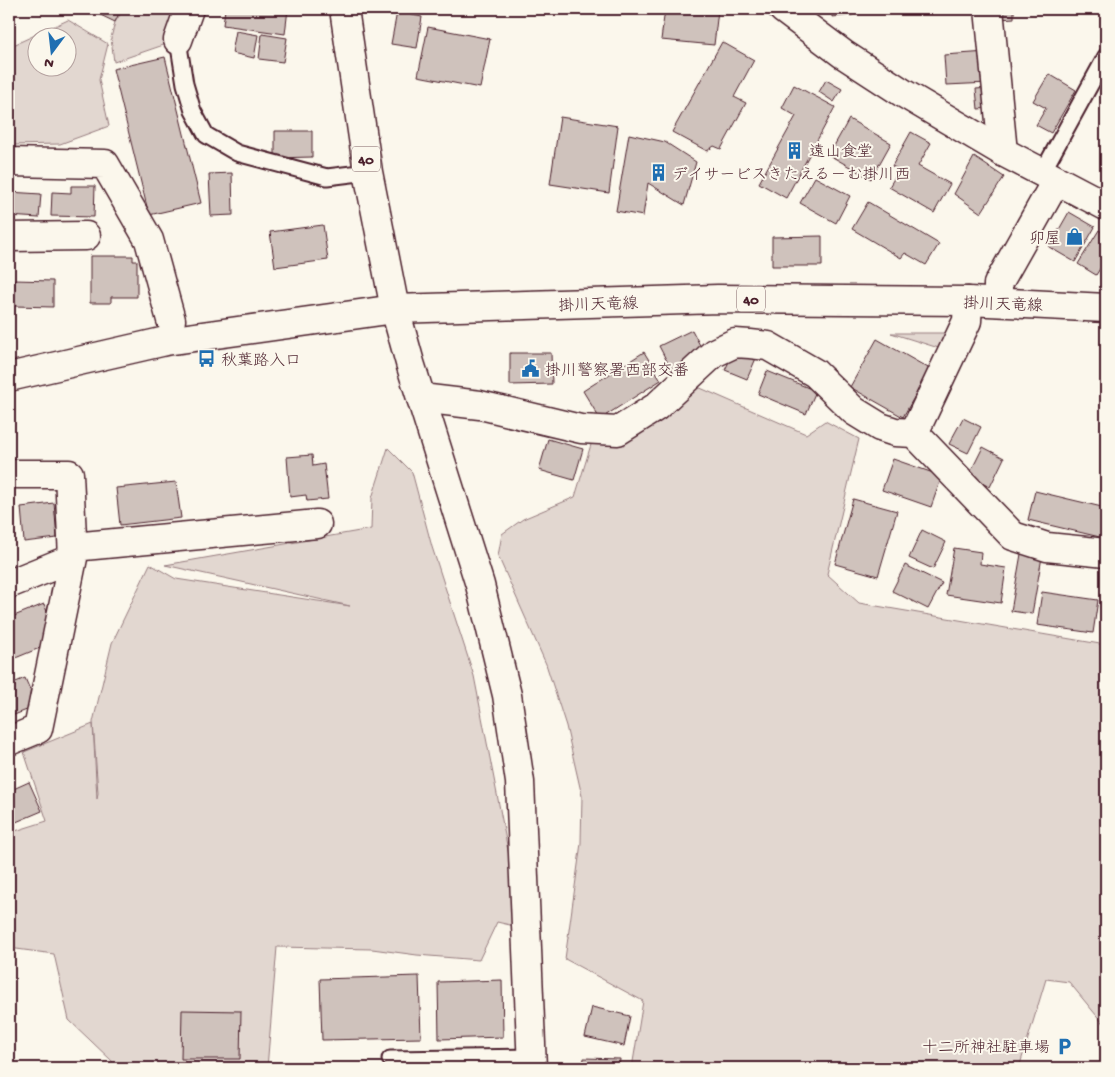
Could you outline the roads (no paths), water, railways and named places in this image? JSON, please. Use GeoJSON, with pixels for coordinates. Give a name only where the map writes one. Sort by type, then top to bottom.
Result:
{"type":"FeatureCollection","features":[{"type":"Feature","properties":{"kind":"street"},"geometry":{"type":"LineString","coordinates":[[178,40],[190,9]]}},
{"type":"Feature","properties":{"kind":"street","name":"40"},"geometry":{"type":"LineString","coordinates":[[344,9],[368,172],[395,309]]}},
{"type":"Feature","properties":{"kind":"street"},"geometry":{"type":"LineString","coordinates":[[783,9],[843,54],[903,93],[1003,152],[1106,206]]}},
{"type":"Feature","properties":{"kind":"street"},"geometry":{"type":"LineString","coordinates":[[989,9],[1003,152]]}},
{"type":"Feature","properties":{"kind":"street"},"geometry":{"type":"LineString","coordinates":[[9,162],[105,164],[149,240],[171,320]]}},
{"type":"Feature","properties":{"kind":"street"},"geometry":{"type":"LineString","coordinates":[[998,302],[998,284],[1049,177]]}},
{"type":"Feature","properties":{"kind":"street"},"geometry":{"type":"LineString","coordinates":[[9,237],[86,236]]}},
{"type":"Feature","properties":{"kind":"street","name":"掛川天竜線"},"geometry":{"type":"LineString","coordinates":[[9,377],[166,341],[395,309],[718,299],[968,301],[1106,308]]}},
{"type":"Feature","properties":{"kind":"street"},"geometry":{"type":"LineString","coordinates":[[914,433],[967,321],[968,301]]}},
{"type":"Feature","properties":{"kind":"street"},"geometry":{"type":"LineString","coordinates":[[395,309],[480,585],[507,695],[520,782],[532,1062]]}},
{"type":"Feature","properties":{"kind":"street"},"geometry":{"type":"LineString","coordinates":[[421,398],[480,405],[581,429],[618,431],[656,407],[714,353],[735,343],[768,346],[815,373],[854,411],[880,427],[895,432],[914,433],[1013,536],[1047,547],[1106,554]]}},
{"type":"Feature","properties":{"kind":"street"},"geometry":{"type":"LineString","coordinates":[[9,474],[69,474],[73,552],[38,729],[9,741]]}},
{"type":"Feature","properties":{"kind":"street"},"geometry":{"type":"LineString","coordinates":[[9,584],[73,552],[317,524]]}},
{"type":"Feature","properties":{"kind":"lane"},"geometry":{"type":"LineString","coordinates":[[178,40],[190,102],[206,135],[237,154],[327,177],[368,172]]}},
{"type":"Feature","properties":{"kind":"lane"},"geometry":{"type":"LineString","coordinates":[[1049,177],[1106,56]]}},
{"type":"Feature","properties":{"kind":"lane"},"geometry":{"type":"LineString","coordinates":[[390,1059],[532,1062]]}},
{"type":"Feature","properties":{"kind":"place","name":"遠山食堂"},"geometry":{"type":"Point","coordinates":[795,150]}},
{"type":"Feature","properties":{"kind":"place","name":"デイサービスきたえる－む掛川西"},"geometry":{"type":"Point","coordinates":[658,173]}},
{"type":"Feature","properties":{"kind":"place","name":"卯屋"},"geometry":{"type":"Point","coordinates":[1075,237]}},
{"type":"Feature","properties":{"kind":"place","name":"秋葉路入口"},"geometry":{"type":"Point","coordinates":[207,359]}},
{"type":"Feature","properties":{"kind":"place","name":"掛川警察署西部交番"},"geometry":{"type":"Point","coordinates":[531,369]}},
{"type":"Feature","properties":{"kind":"place","name":"十二所神社駐車場"},"geometry":{"type":"Point","coordinates":[1064,1046]}}]}
